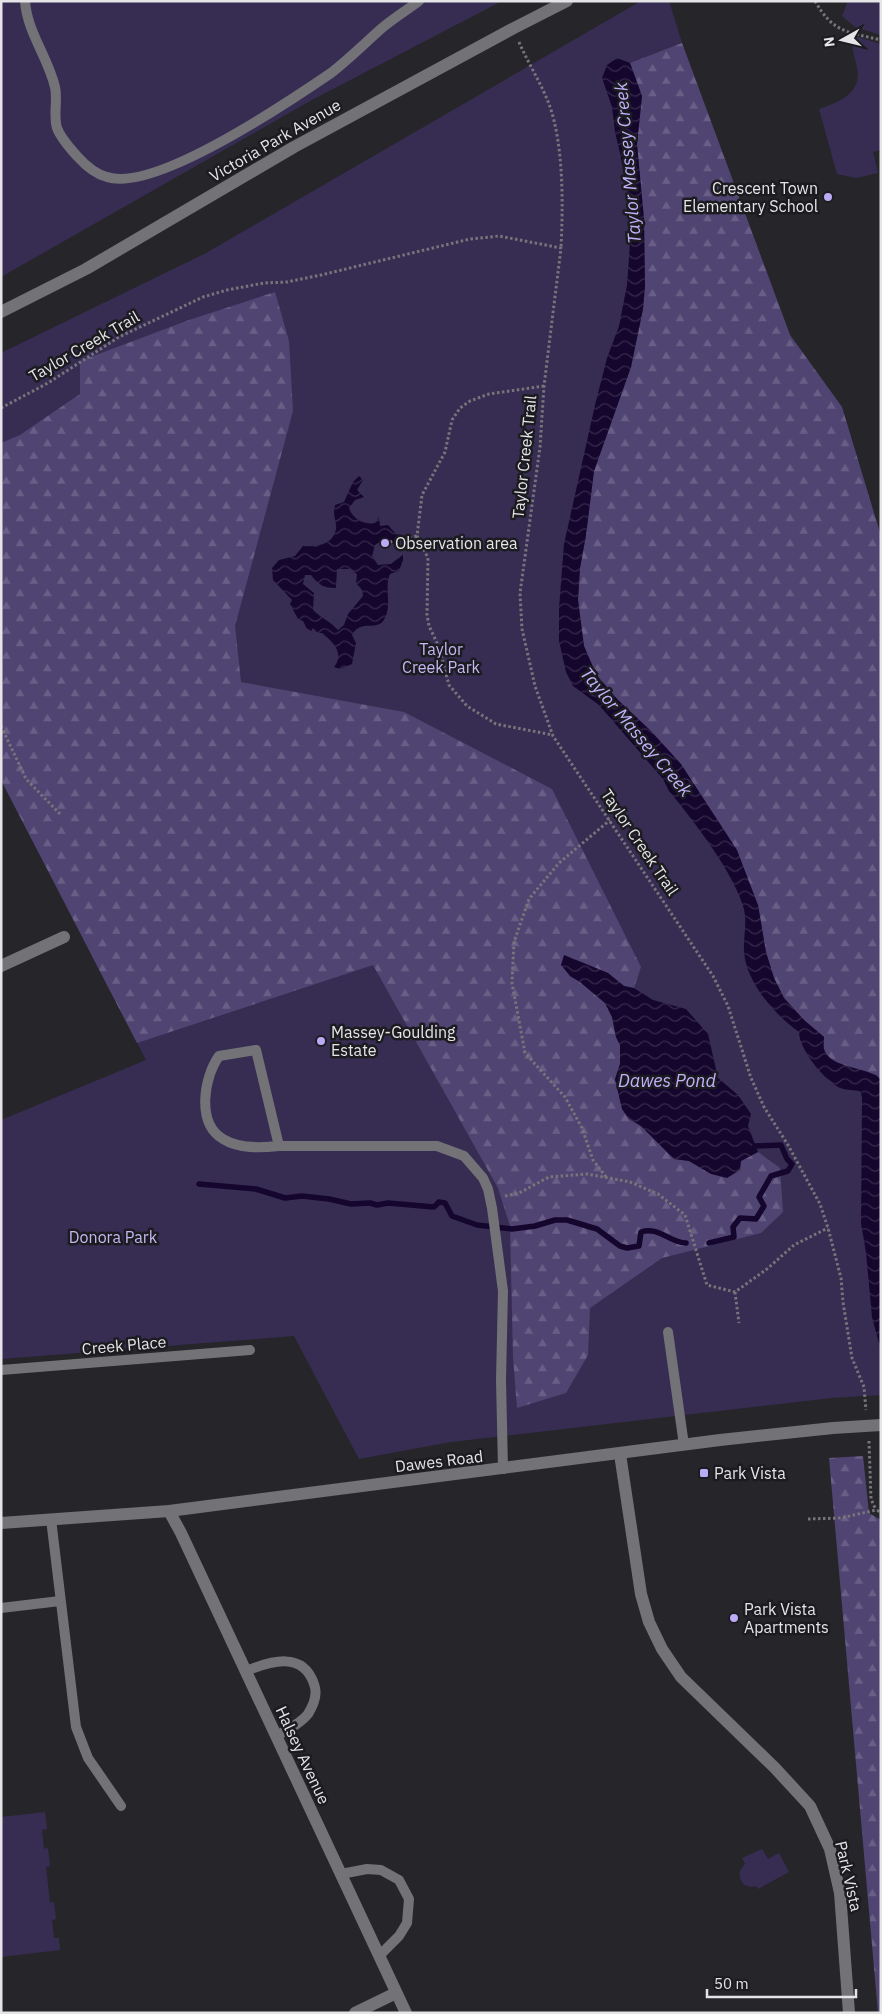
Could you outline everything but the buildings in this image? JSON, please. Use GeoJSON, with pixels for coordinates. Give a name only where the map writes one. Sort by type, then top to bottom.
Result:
{"type":"FeatureCollection","features":[{"type":"Feature","properties":{"kind":"street","name":"Victoria Park Avenue"},"geometry":{"type":"LineString","coordinates":[[1,312],[86,269],[294,147],[567,1]]}},
{"type":"Feature","properties":{"kind":"street"},"geometry":{"type":"LineString","coordinates":[[1,966],[64,937]]}},
{"type":"Feature","properties":{"kind":"street","name":"Dawes Road"},"geometry":{"type":"LineString","coordinates":[[1,1522],[169,1511],[684,1445],[833,1428],[881,1425]]}},
{"type":"Feature","properties":{"kind":"street","name":"Park Vista"},"geometry":{"type":"LineString","coordinates":[[620,1454],[642,1594],[649,1622],[662,1649],[681,1678],[775,1768],[810,1806],[830,1849],[840,1893],[849,2013]]}},
{"type":"Feature","properties":{"kind":"street","name":"Halsey Avenue"},"geometry":{"type":"LineString","coordinates":[[169,1511],[406,2013]]}},
{"type":"Feature","properties":{"kind":"street"},"geometry":{"type":"LineString","coordinates":[[354,2013],[396,1992]]}},
{"type":"Feature","properties":{"kind":"lane"},"geometry":{"type":"LineString","coordinates":[[24,1],[28,23],[46,59],[55,88],[57,128],[68,146],[91,170],[109,178],[129,179],[155,172],[205,150],[291,101],[355,54],[382,28],[419,1]]}},
{"type":"Feature","properties":{"kind":"lane"},"geometry":{"type":"LineString","coordinates":[[279,1146],[256,1050],[219,1056],[208,1077],[205,1098],[206,1110],[214,1131],[222,1139],[236,1145],[262,1148],[279,1146],[436,1146],[464,1156],[483,1178],[491,1204],[504,1307],[501,1380],[503,1469]]}},
{"type":"Feature","properties":{"kind":"lane"},"geometry":{"type":"LineString","coordinates":[[668,1332],[684,1445]]}},
{"type":"Feature","properties":{"kind":"lane","name":"Creek Place"},"geometry":{"type":"LineString","coordinates":[[1,1370],[250,1350]]}},
{"type":"Feature","properties":{"kind":"lane"},"geometry":{"type":"LineString","coordinates":[[51,1518],[76,1727],[88,1758],[121,1806]]}},
{"type":"Feature","properties":{"kind":"lane"},"geometry":{"type":"LineString","coordinates":[[1,1608],[60,1601]]}},
{"type":"Feature","properties":{"kind":"lane"},"geometry":{"type":"LineString","coordinates":[[246,1671],[267,1662],[288,1661],[302,1665],[311,1675],[316,1689],[308,1714],[298,1724],[276,1736]]}},
{"type":"Feature","properties":{"kind":"lane"},"geometry":{"type":"LineString","coordinates":[[341,1874],[367,1869],[381,1870],[399,1880],[409,1899],[407,1923],[399,1936],[379,1956]]}},
{"type":"Feature","properties":{"kind":"path"},"geometry":{"type":"LineString","coordinates":[[815,1],[823,15],[840,30],[881,40]]}},
{"type":"Feature","properties":{"kind":"path"},"geometry":{"type":"LineString","coordinates":[[522,50],[549,104],[557,135],[562,210],[561,248]]}},
{"type":"Feature","properties":{"kind":"path","name":"Taylor Creek Trail"},"geometry":{"type":"LineString","coordinates":[[1,408],[48,383],[119,337],[203,297],[227,290],[264,283],[287,282],[480,238],[499,236],[561,248],[544,386],[540,447],[520,593],[522,629],[535,686],[553,736],[712,976],[728,1006],[751,1078],[764,1107],[788,1145],[820,1204],[841,1278],[852,1358],[864,1387],[866,1414]]}},
{"type":"Feature","properties":{"kind":"path"},"geometry":{"type":"LineString","coordinates":[[544,386],[489,394],[470,401],[460,408],[452,420],[445,452],[422,495],[417,536],[428,558],[427,615],[429,626],[441,654],[449,685],[468,706],[496,724],[553,736]]}},
{"type":"Feature","properties":{"kind":"path"},"geometry":{"type":"LineString","coordinates":[[385,543],[417,536]]}},
{"type":"Feature","properties":{"kind":"path"},"geometry":{"type":"LineString","coordinates":[[1,726],[26,779],[60,814]]}},
{"type":"Feature","properties":{"kind":"path"},"geometry":{"type":"LineString","coordinates":[[606,1177],[593,1160],[582,1128],[565,1097],[525,1053],[512,983],[514,942],[530,899],[559,863],[610,820]]}},
{"type":"Feature","properties":{"kind":"path"},"geometry":{"type":"LineString","coordinates":[[491,1204],[519,1193],[549,1177],[587,1174],[630,1182],[658,1194],[685,1215],[707,1285],[735,1292],[767,1270],[794,1245],[828,1228]]}},
{"type":"Feature","properties":{"kind":"path"},"geometry":{"type":"LineString","coordinates":[[735,1292],[739,1323]]}},
{"type":"Feature","properties":{"kind":"path"},"geometry":{"type":"LineString","coordinates":[[868,1432],[871,1500],[876,1510]]}},
{"type":"Feature","properties":{"kind":"path"},"geometry":{"type":"LineString","coordinates":[[808,1519],[841,1518],[876,1510],[881,1512]]}},
{"type":"Feature","properties":{"kind":"green space"},"geometry":{"type":"Polygon","coordinates":[[[1,1],[502,1],[310,101],[1,277],[1,1]]]}},
{"type":"Feature","properties":{"kind":"green space","name":"Taylor Creek Park"},"geometry":{"type":"Polygon","coordinates":[[[641,1],[669,1],[682,43],[790,335],[842,407],[881,536],[881,1395],[832,1398],[451,1442],[359,1459],[294,1336],[1,1359],[1,1120],[146,1060],[1,780],[1,353],[206,253],[641,1]]]}},
{"type":"Feature","properties":{"kind":"green space"},"geometry":{"type":"Polygon","coordinates":[[[848,1],[881,1],[881,35],[855,27],[842,16],[848,1]]]}},
{"type":"Feature","properties":{"kind":"green space"},"geometry":{"type":"Polygon","coordinates":[[[858,37],[881,44],[881,150],[873,152],[878,173],[856,178],[837,174],[819,109],[834,104],[853,90],[858,76],[852,40],[858,37]]]}},
{"type":"Feature","properties":{"kind":"green space"},"geometry":{"type":"Polygon","coordinates":[[[682,43],[790,335],[842,407],[881,536],[881,1080],[877,1075],[839,1063],[827,1055],[824,1049],[824,1037],[804,1020],[784,998],[774,978],[766,953],[758,905],[651,731],[618,700],[599,678],[584,646],[578,600],[580,568],[594,471],[631,367],[643,309],[645,286],[644,219],[637,144],[642,96],[630,63],[682,43]]]}},
{"type":"Feature","properties":{"kind":"green space"},"geometry":{"type":"Polygon","coordinates":[[[275,292],[289,341],[293,411],[235,626],[241,682],[404,712],[552,789],[641,967],[634,988],[624,986],[608,973],[564,955],[570,976],[605,1003],[612,1017],[616,1037],[620,1045],[620,1064],[615,1079],[622,1109],[629,1119],[641,1126],[674,1159],[689,1161],[711,1174],[739,1166],[741,1161],[758,1152],[780,1168],[783,1212],[761,1233],[662,1258],[590,1308],[588,1355],[566,1393],[517,1408],[513,1357],[510,1226],[498,1188],[373,965],[137,1043],[1,780],[1,443],[20,435],[80,394],[80,361],[189,320],[275,292]]]}},
{"type":"Feature","properties":{"kind":"green space"},"geometry":{"type":"Polygon","coordinates":[[[863,1456],[869,1513],[881,1520],[881,2013],[878,2013],[829,1458],[863,1456]]]}},
{"type":"Feature","properties":{"kind":"green space"},"geometry":{"type":"Polygon","coordinates":[[[45,1812],[47,1829],[42,1830],[44,1849],[48,1848],[50,1866],[46,1867],[50,1903],[54,1902],[56,1919],[52,1920],[54,1938],[59,1938],[60,1950],[1,1957],[1,1817],[45,1812]]]}},
{"type":"Feature","properties":{"kind":"green space"},"geometry":{"type":"Polygon","coordinates":[[[762,1849],[768,1859],[779,1853],[789,1872],[758,1889],[756,1886],[744,1885],[740,1874],[745,1864],[742,1858],[762,1849]]]}},
{"type":"Feature","properties":{"kind":"water","name":"Taylor Massey Creek"},"geometry":{"type":"Polygon","coordinates":[[[617,58],[630,63],[642,96],[637,144],[644,219],[645,286],[643,309],[631,367],[594,471],[580,568],[578,600],[584,646],[599,678],[681,764],[737,850],[758,905],[766,952],[774,978],[784,998],[804,1020],[824,1037],[824,1048],[827,1056],[842,1064],[875,1075],[880,1079],[881,1351],[872,1317],[861,1223],[862,1097],[860,1091],[840,1088],[827,1078],[803,1047],[799,1032],[781,1017],[763,997],[750,975],[746,963],[743,906],[738,892],[721,861],[669,791],[663,779],[599,705],[573,686],[566,672],[559,641],[559,608],[564,544],[595,405],[607,358],[619,326],[627,285],[630,243],[628,198],[612,107],[602,78],[607,65],[617,58]]]}},
{"type":"Feature","properties":{"kind":"water"},"geometry":{"type":"Polygon","coordinates":[[[359,476],[363,480],[357,490],[364,497],[355,500],[349,508],[356,518],[363,522],[375,523],[379,517],[380,526],[388,525],[396,534],[409,538],[393,544],[390,540],[384,539],[375,545],[372,556],[378,565],[391,564],[403,554],[403,560],[399,571],[390,574],[388,579],[388,607],[385,618],[378,625],[360,627],[356,630],[352,635],[356,643],[352,664],[340,669],[334,667],[337,662],[338,652],[334,644],[313,628],[311,631],[307,629],[303,621],[298,619],[290,604],[292,600],[273,580],[272,568],[279,560],[295,556],[303,546],[323,544],[331,539],[336,529],[335,505],[344,502],[353,482],[359,476]],[[337,569],[336,588],[322,585],[311,575],[305,575],[303,584],[314,593],[313,610],[338,630],[344,625],[348,614],[363,596],[362,590],[356,583],[357,574],[350,569],[337,569]]]}},
{"type":"Feature","properties":{"kind":"water","name":"Dawes Pond"},"geometry":{"type":"Polygon","coordinates":[[[564,955],[608,973],[624,986],[634,988],[653,1000],[686,1009],[708,1034],[718,1078],[738,1095],[751,1114],[748,1126],[758,1152],[741,1161],[740,1170],[727,1178],[711,1174],[689,1161],[674,1159],[641,1126],[629,1119],[622,1109],[615,1079],[620,1064],[620,1045],[616,1037],[612,1017],[605,1003],[570,976],[561,965],[564,955]]]}},
{"type":"Feature","properties":{"kind":"waterway"},"geometry":{"type":"LineString","coordinates":[[709,1243],[734,1237],[733,1227],[740,1218],[756,1219],[764,1206],[759,1197],[771,1176],[788,1171],[792,1164],[787,1159],[781,1145],[755,1146]]}},
{"type":"Feature","properties":{"kind":"waterway"},"geometry":{"type":"LineString","coordinates":[[199,1184],[256,1189],[285,1198],[302,1196],[351,1204],[370,1203],[377,1205],[388,1203],[434,1207],[439,1202],[445,1203],[452,1216],[477,1225],[512,1229],[535,1226],[555,1220],[567,1220],[597,1229],[620,1246],[627,1248],[639,1246],[641,1232],[647,1231],[653,1231],[686,1243]]}},
{"type":"Feature","properties":{"kind":"place","name":"Crescent Town Elementary School"},"geometry":{"type":"Point","coordinates":[828,197]}},
{"type":"Feature","properties":{"kind":"place","name":"Observation area"},"geometry":{"type":"Point","coordinates":[385,543]}},
{"type":"Feature","properties":{"kind":"place","name":"Massey-Goulding Estate"},"geometry":{"type":"Point","coordinates":[321,1041]}},
{"type":"Feature","properties":{"kind":"place","name":"Park Vista"},"geometry":{"type":"Point","coordinates":[704,1473]}},
{"type":"Feature","properties":{"kind":"place","name":"Park Vista Apartments"},"geometry":{"type":"Point","coordinates":[734,1618]}},
{"type":"Feature","properties":{"kind":"park label","name":"Donora Park"},"geometry":{"type":"Point","coordinates":[113,1237]}}]}
